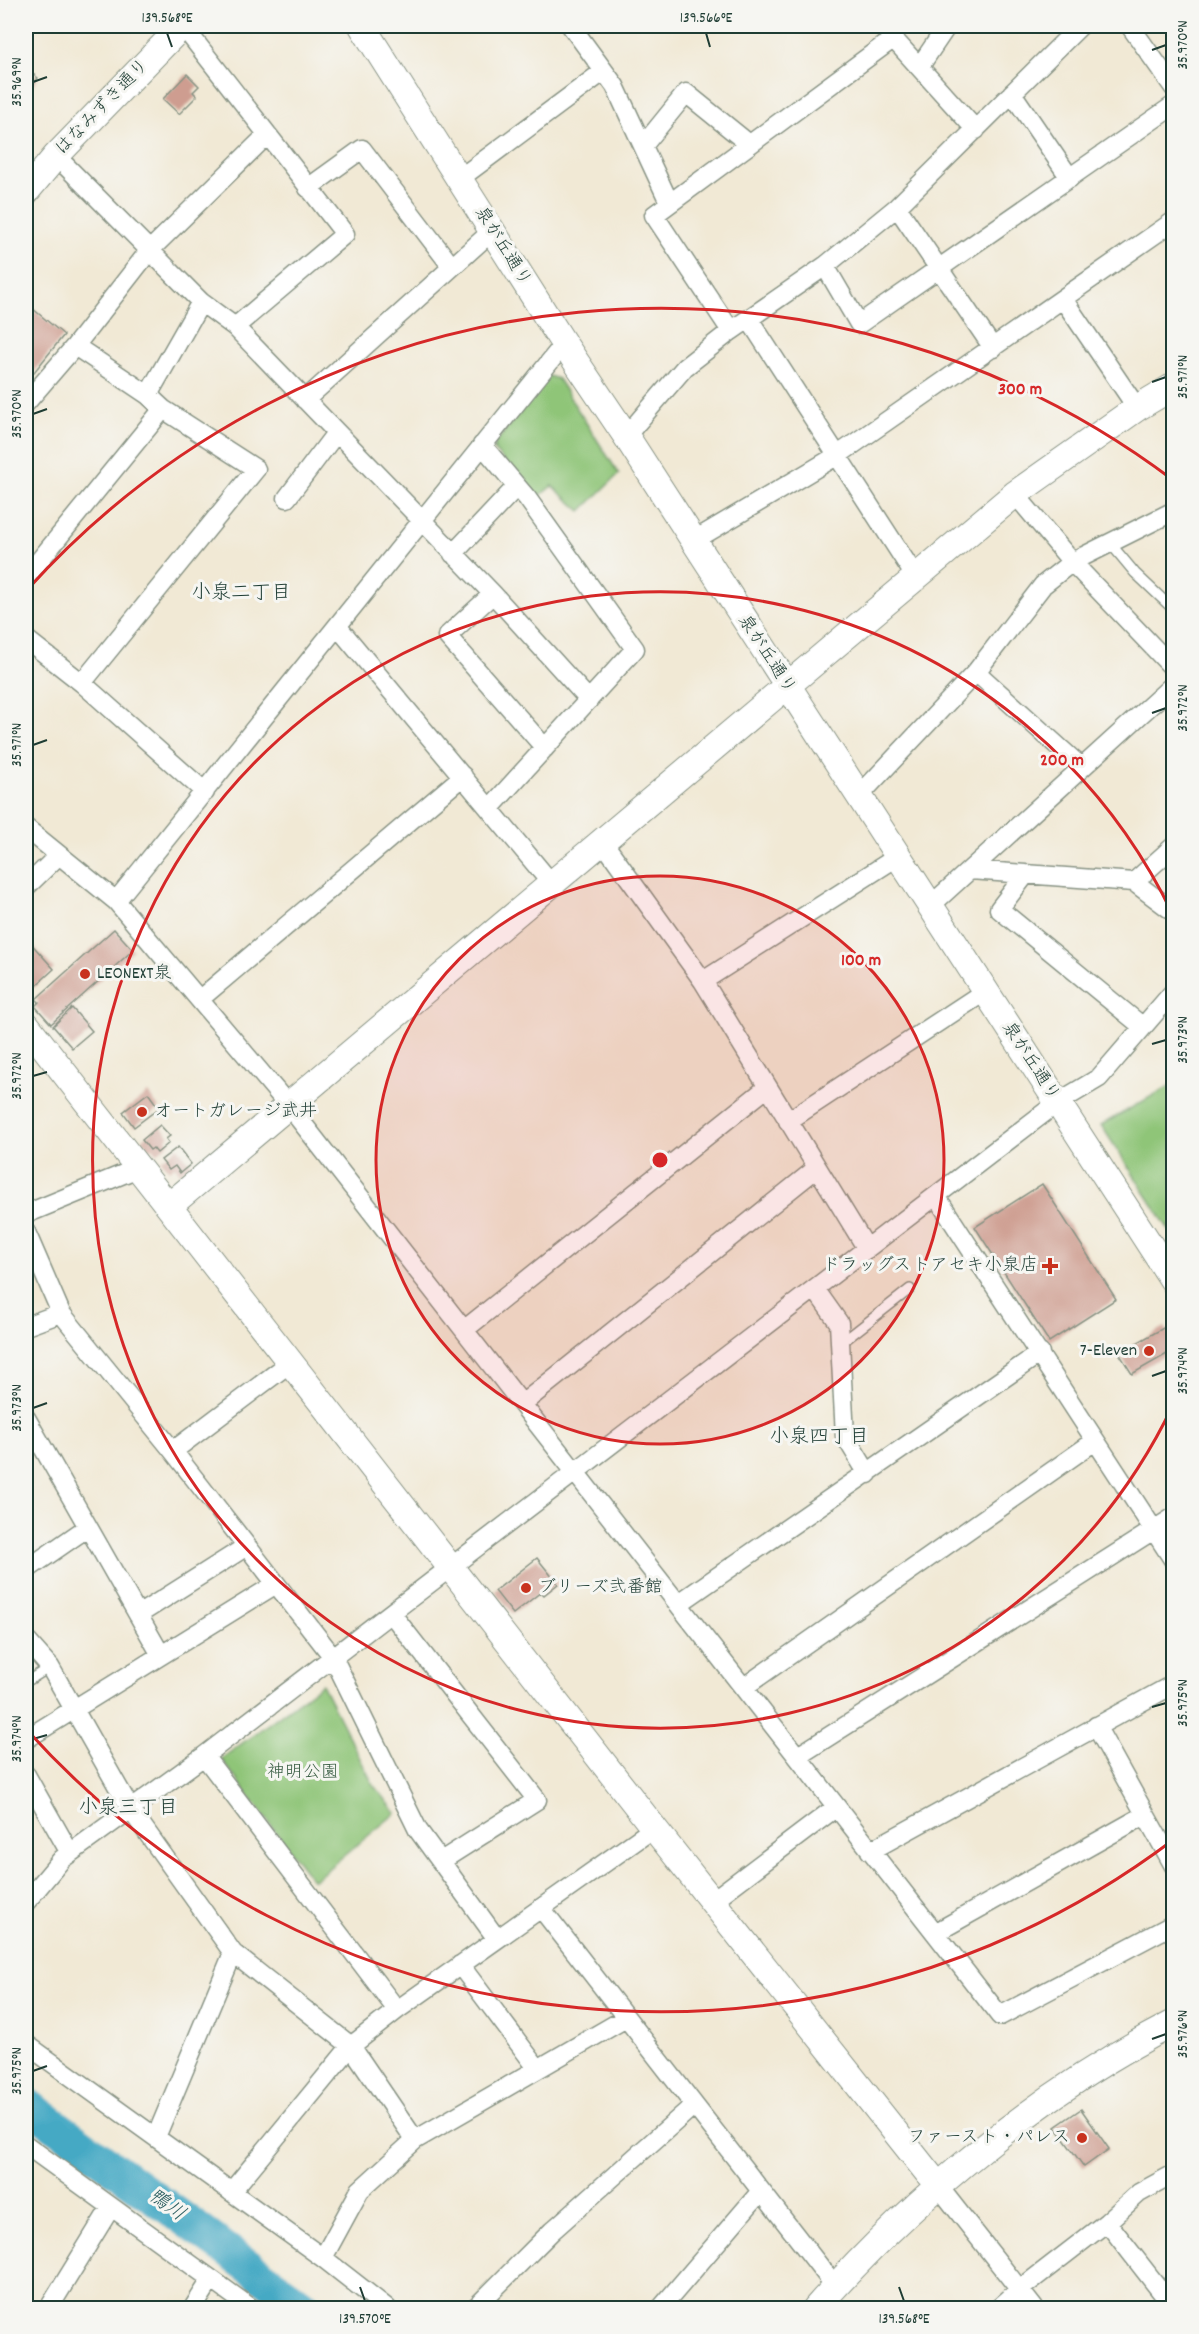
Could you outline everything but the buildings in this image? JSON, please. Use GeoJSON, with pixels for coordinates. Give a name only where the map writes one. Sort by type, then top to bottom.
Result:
{"type":"FeatureCollection","features":[{"type":"Feature","properties":{"kind":"street"},"geometry":{"type":"LineString","coordinates":[[183,26],[345,234],[235,327]]}},
{"type":"Feature","properties":{"kind":"street","name":"はなみずき通り"},"geometry":{"type":"LineString","coordinates":[[26,192],[56,156],[183,26]]}},
{"type":"Feature","properties":{"kind":"street","name":"泉が丘通り"},"geometry":{"type":"LineString","coordinates":[[362,26],[564,344],[626,436],[1173,1282]]}},
{"type":"Feature","properties":{"kind":"street"},"geometry":{"type":"LineString","coordinates":[[571,26],[615,86],[669,202]]}},
{"type":"Feature","properties":{"kind":"street"},"geometry":{"type":"LineString","coordinates":[[920,66],[946,26]]}},
{"type":"Feature","properties":{"kind":"street"},"geometry":{"type":"LineString","coordinates":[[626,436],[685,367],[730,332],[825,266],[897,207],[1080,26]]}},
{"type":"Feature","properties":{"kind":"street"},"geometry":{"type":"LineString","coordinates":[[1130,26],[1173,88]]}},
{"type":"Feature","properties":{"kind":"street"},"geometry":{"type":"LineString","coordinates":[[730,332],[654,215],[669,202],[749,144],[888,32],[976,130]]}},
{"type":"Feature","properties":{"kind":"street"},"geometry":{"type":"LineString","coordinates":[[459,179],[604,71]]}},
{"type":"Feature","properties":{"kind":"street"},"geometry":{"type":"LineString","coordinates":[[643,146],[686,93],[749,144]]}},
{"type":"Feature","properties":{"kind":"street"},"geometry":{"type":"LineString","coordinates":[[1012,93],[1070,178]]}},
{"type":"Feature","properties":{"kind":"street"},"geometry":{"type":"LineString","coordinates":[[825,266],[860,324],[1173,105]]}},
{"type":"Feature","properties":{"kind":"street"},"geometry":{"type":"LineString","coordinates":[[26,403],[75,346],[149,251],[267,135]]}},
{"type":"Feature","properties":{"kind":"street"},"geometry":{"type":"LineString","coordinates":[[308,188],[362,149],[452,267]]}},
{"type":"Feature","properties":{"kind":"street"},"geometry":{"type":"LineString","coordinates":[[56,156],[201,302],[235,327],[493,594],[589,700]]}},
{"type":"Feature","properties":{"kind":"street"},"geometry":{"type":"LineString","coordinates":[[897,207],[993,348]]}},
{"type":"Feature","properties":{"kind":"street"},"geometry":{"type":"LineString","coordinates":[[693,541],[838,455],[1173,221]]}},
{"type":"Feature","properties":{"kind":"street"},"geometry":{"type":"LineString","coordinates":[[305,400],[492,231]]}},
{"type":"Feature","properties":{"kind":"street"},"geometry":{"type":"LineString","coordinates":[[1063,299],[1137,408]]}},
{"type":"Feature","properties":{"kind":"street"},"geometry":{"type":"LineString","coordinates":[[148,395],[201,302]]}},
{"type":"Feature","properties":{"kind":"street"},"geometry":{"type":"LineString","coordinates":[[749,319],[915,576]]}},
{"type":"Feature","properties":{"kind":"street"},"geometry":{"type":"LineString","coordinates":[[116,901],[564,344]]}},
{"type":"Feature","properties":{"kind":"street"},"geometry":{"type":"LineString","coordinates":[[75,346],[148,395],[163,409],[256,468],[81,683]]}},
{"type":"Feature","properties":{"kind":"street"},"geometry":{"type":"LineString","coordinates":[[169,1206],[1015,494],[1137,408],[1173,386]]}},
{"type":"Feature","properties":{"kind":"street"},"geometry":{"type":"LineString","coordinates":[[26,577],[163,409]]}},
{"type":"Feature","properties":{"kind":"street"},"geometry":{"type":"LineString","coordinates":[[287,498],[336,433]]}},
{"type":"Feature","properties":{"kind":"street"},"geometry":{"type":"LineString","coordinates":[[482,445],[517,486],[635,649],[490,808]]}},
{"type":"Feature","properties":{"kind":"street"},"geometry":{"type":"LineString","coordinates":[[453,554],[517,486]]}},
{"type":"Feature","properties":{"kind":"street"},"geometry":{"type":"LineString","coordinates":[[1015,494],[1072,562],[1173,669]]}},
{"type":"Feature","properties":{"kind":"street"},"geometry":{"type":"LineString","coordinates":[[858,797],[976,672],[1043,585],[1072,562],[1173,511]]}},
{"type":"Feature","properties":{"kind":"street"},"geometry":{"type":"LineString","coordinates":[[493,594],[447,636],[545,748]]}},
{"type":"Feature","properties":{"kind":"street"},"geometry":{"type":"LineString","coordinates":[[338,627],[551,883]]}},
{"type":"Feature","properties":{"kind":"street"},"geometry":{"type":"LineString","coordinates":[[28,646],[81,683],[205,792]]}},
{"type":"Feature","properties":{"kind":"street"},"geometry":{"type":"LineString","coordinates":[[976,672],[1082,768]]}},
{"type":"Feature","properties":{"kind":"street"},"geometry":{"type":"LineString","coordinates":[[929,907],[1173,684]]}},
{"type":"Feature","properties":{"kind":"street"},"geometry":{"type":"LineString","coordinates":[[200,999],[463,776]]}},
{"type":"Feature","properties":{"kind":"street"},"geometry":{"type":"LineString","coordinates":[[26,828],[116,901],[290,1106],[798,1756],[835,1808],[1000,2016],[1173,1924]]}},
{"type":"Feature","properties":{"kind":"street"},"geometry":{"type":"LineString","coordinates":[[603,842],[703,981],[867,1249]]}},
{"type":"Feature","properties":{"kind":"street"},"geometry":{"type":"LineString","coordinates":[[1134,882],[1173,846]]}},
{"type":"Feature","properties":{"kind":"street"},"geometry":{"type":"LineString","coordinates":[[26,888],[58,855]]}},
{"type":"Feature","properties":{"kind":"street"},"geometry":{"type":"LineString","coordinates":[[703,981],[897,857]]}},
{"type":"Feature","properties":{"kind":"street"},"geometry":{"type":"LineString","coordinates":[[970,870],[1134,882],[1173,912]]}},
{"type":"Feature","properties":{"kind":"street"},"geometry":{"type":"LineString","coordinates":[[1026,874],[999,909],[1143,1027]]}},
{"type":"Feature","properties":{"kind":"street"},"geometry":{"type":"LineString","coordinates":[[788,1121],[984,992]]}},
{"type":"Feature","properties":{"kind":"street"},"geometry":{"type":"LineString","coordinates":[[26,1902],[62,1859],[204,1756],[1057,1103],[1099,1078],[1172,997]]}},
{"type":"Feature","properties":{"kind":"street"},"geometry":{"type":"LineString","coordinates":[[26,1024],[654,1828],[1034,2308]]}},
{"type":"Feature","properties":{"kind":"street"},"geometry":{"type":"LineString","coordinates":[[464,1330],[768,1087]]}},
{"type":"Feature","properties":{"kind":"street"},"geometry":{"type":"LineString","coordinates":[[522,1404],[817,1167]]}},
{"type":"Feature","properties":{"kind":"street"},"geometry":{"type":"LineString","coordinates":[[26,1214],[138,1168]]}},
{"type":"Feature","properties":{"kind":"street"},"geometry":{"type":"LineString","coordinates":[[936,1196],[1173,1561]]}},
{"type":"Feature","properties":{"kind":"street"},"geometry":{"type":"LineString","coordinates":[[26,1232],[61,1312],[173,1451],[333,1657],[418,1830],[497,1939]]}},
{"type":"Feature","properties":{"kind":"street"},"geometry":{"type":"LineString","coordinates":[[816,1289],[839,1323],[845,1436],[868,1474]]}},
{"type":"Feature","properties":{"kind":"street"},"geometry":{"type":"LineString","coordinates":[[26,1326],[61,1312]]}},
{"type":"Feature","properties":{"kind":"street"},"geometry":{"type":"LineString","coordinates":[[678,1604],[1040,1353]]}},
{"type":"Feature","properties":{"kind":"street"},"geometry":{"type":"LineString","coordinates":[[173,1451],[291,1362]]}},
{"type":"Feature","properties":{"kind":"street"},"geometry":{"type":"LineString","coordinates":[[26,1418],[161,1655]]}},
{"type":"Feature","properties":{"kind":"street"},"geometry":{"type":"LineString","coordinates":[[744,1687],[1095,1441]]}},
{"type":"Feature","properties":{"kind":"street"},"geometry":{"type":"LineString","coordinates":[[798,1756],[1173,1517]]}},
{"type":"Feature","properties":{"kind":"street"},"geometry":{"type":"LineString","coordinates":[[26,1570],[88,1527]]}},
{"type":"Feature","properties":{"kind":"street"},"geometry":{"type":"LineString","coordinates":[[138,1615],[247,1546]]}},
{"type":"Feature","properties":{"kind":"street"},"geometry":{"type":"LineString","coordinates":[[26,1739],[276,1584]]}},
{"type":"Feature","properties":{"kind":"street"},"geometry":{"type":"LineString","coordinates":[[391,1613],[537,1800],[441,1861]]}},
{"type":"Feature","properties":{"kind":"street"},"geometry":{"type":"LineString","coordinates":[[26,1640],[50,1667],[131,1810],[233,1953],[351,2046],[415,2140]]}},
{"type":"Feature","properties":{"kind":"street"},"geometry":{"type":"LineString","coordinates":[[870,1851],[1173,1684]]}},
{"type":"Feature","properties":{"kind":"street"},"geometry":{"type":"LineString","coordinates":[[1096,1726],[1173,1866]]}},
{"type":"Feature","properties":{"kind":"street"},"geometry":{"type":"LineString","coordinates":[[204,1756],[397,2010]]}},
{"type":"Feature","properties":{"kind":"street"},"geometry":{"type":"LineString","coordinates":[[26,1775],[70,1853]]}},
{"type":"Feature","properties":{"kind":"street"},"geometry":{"type":"LineString","coordinates":[[712,1901],[835,1808]]}},
{"type":"Feature","properties":{"kind":"street"},"geometry":{"type":"LineString","coordinates":[[935,1933],[1145,1815]]}},
{"type":"Feature","properties":{"kind":"street"},"geometry":{"type":"LineString","coordinates":[[231,2192],[351,2046],[397,2010],[654,1828]]}},
{"type":"Feature","properties":{"kind":"street"},"geometry":{"type":"LineString","coordinates":[[541,1908],[835,2286]]}},
{"type":"Feature","properties":{"kind":"street"},"geometry":{"type":"LineString","coordinates":[[156,2137],[233,1953]]}},
{"type":"Feature","properties":{"kind":"street"},"geometry":{"type":"LineString","coordinates":[[460,1965],[538,2069]]}},
{"type":"Feature","properties":{"kind":"street"},"geometry":{"type":"LineString","coordinates":[[323,2258],[360,2190],[415,2140],[626,2018]]}},
{"type":"Feature","properties":{"kind":"street"},"geometry":{"type":"LineString","coordinates":[[816,2308],[835,2286],[994,2138],[1128,2047],[1173,2023]]}},
{"type":"Feature","properties":{"kind":"street"},"geometry":{"type":"LineString","coordinates":[[26,2044],[323,2258],[387,2308]]}},
{"type":"Feature","properties":{"kind":"street"},"geometry":{"type":"LineString","coordinates":[[475,2308],[552,2231],[694,2105]]}},
{"type":"Feature","properties":{"kind":"street"},"geometry":{"type":"LineString","coordinates":[[26,2145],[251,2308]]}},
{"type":"Feature","properties":{"kind":"street"},"geometry":{"type":"LineString","coordinates":[[999,2308],[1107,2223],[1139,2193],[1173,2174]]}},
{"type":"Feature","properties":{"kind":"street"},"geometry":{"type":"LineString","coordinates":[[661,2308],[761,2191]]}},
{"type":"Feature","properties":{"kind":"street"},"geometry":{"type":"LineString","coordinates":[[49,2308],[111,2207]]}},
{"type":"Feature","properties":{"kind":"street"},"geometry":{"type":"LineString","coordinates":[[1107,2223],[1173,2308]]}},
{"type":"Feature","properties":{"kind":"street"},"geometry":{"type":"LineString","coordinates":[[193,2308],[211,2280]]}},
{"type":"Feature","properties":{"kind":"lane"},"geometry":{"type":"LineString","coordinates":[[1110,543],[1135,573],[1173,610]]}},
{"type":"Feature","properties":{"kind":"lane"},"geometry":{"type":"LineString","coordinates":[[840,1344],[910,1289]]}},
{"type":"Feature","properties":{"kind":"lane"},"geometry":{"type":"LineString","coordinates":[[26,1682],[50,1667]]}},
{"type":"Feature","properties":{"kind":"green space"},"geometry":{"type":"Polygon","coordinates":[[[549,376],[558,379],[619,474],[581,511],[552,486],[537,498],[494,450],[495,443],[549,376]]]}},
{"type":"Feature","properties":{"kind":"green space"},"geometry":{"type":"Polygon","coordinates":[[[1173,1084],[1173,1236],[1101,1125],[1173,1084]]]}},
{"type":"Feature","properties":{"kind":"green space","name":"神明公園"},"geometry":{"type":"Polygon","coordinates":[[[322,1684],[372,1782],[396,1813],[313,1881],[221,1759],[322,1684]]]}},
{"type":"Feature","properties":{"kind":"waterway","name":"鴨川"},"geometry":{"type":"LineString","coordinates":[[26,2104],[306,2308]]}},
{"type":"Feature","properties":{"kind":"place","name":"LEONEXT泉"},"geometry":{"type":"Point","coordinates":[85,974]}},
{"type":"Feature","properties":{"kind":"place","name":"オートガレージ武井"},"geometry":{"type":"Point","coordinates":[142,1112]}},
{"type":"Feature","properties":{"kind":"place","name":"ドラッグストアセキ小泉店"},"geometry":{"type":"Point","coordinates":[1050,1266]}},
{"type":"Feature","properties":{"kind":"place","name":"7-Eleven"},"geometry":{"type":"Point","coordinates":[1149,1351]}},
{"type":"Feature","properties":{"kind":"place","name":"ブリーズ弐番館"},"geometry":{"type":"Point","coordinates":[526,1588]}},
{"type":"Feature","properties":{"kind":"place","name":"ファースト・パレス"},"geometry":{"type":"Point","coordinates":[1082,2138]}},
{"type":"Feature","properties":{"kind":"district","name":"小泉二丁目"},"geometry":{"type":"Point","coordinates":[241,594]}},
{"type":"Feature","properties":{"kind":"district","name":"小泉四丁目"},"geometry":{"type":"Point","coordinates":[819,1438]}},
{"type":"Feature","properties":{"kind":"district","name":"小泉三丁目"},"geometry":{"type":"Point","coordinates":[128,1809]}}]}
